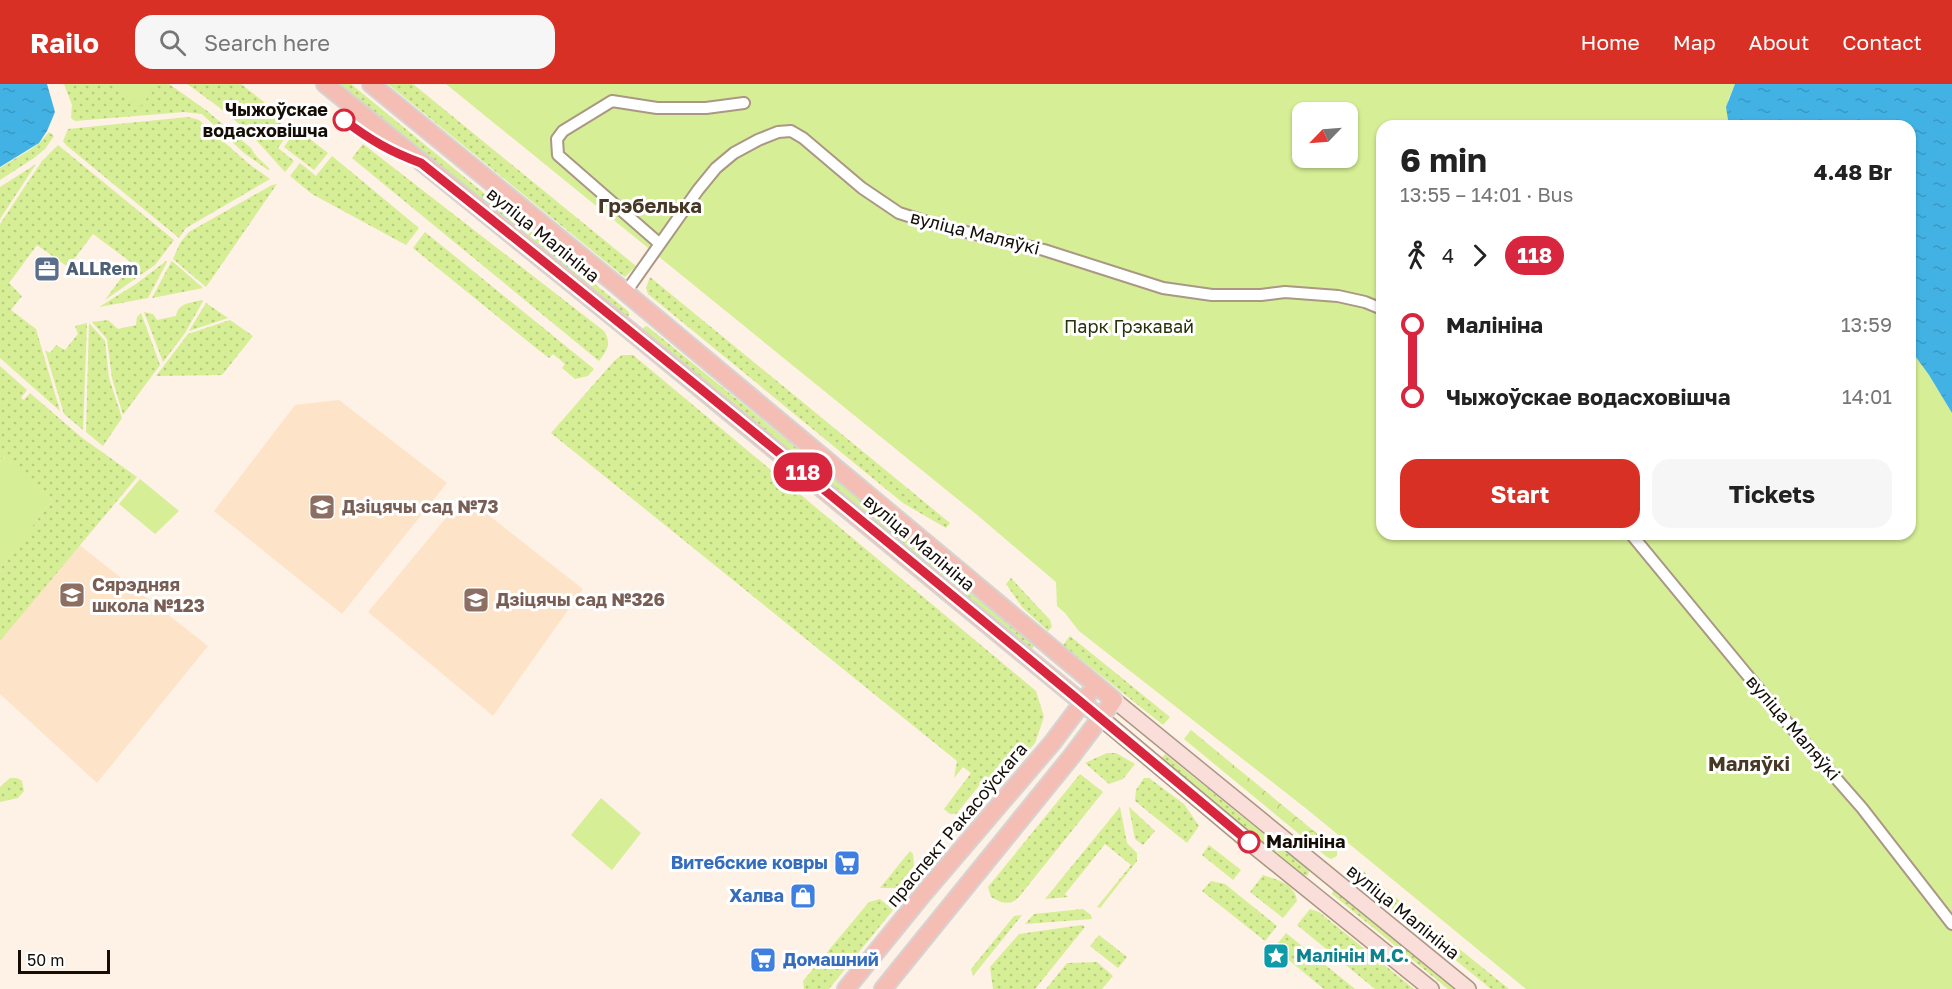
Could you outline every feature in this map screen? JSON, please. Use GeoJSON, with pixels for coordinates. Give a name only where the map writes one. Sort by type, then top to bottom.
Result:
{"type":"FeatureCollection","features":[{"type":"Feature","properties":{"kind":"main road","name":"вуліца Малініна"},"geometry":{"type":"LineString","coordinates":[[325,84],[629,330],[1249,842],[1431,989]]}},
{"type":"Feature","properties":{"kind":"main road","name":"вуліца Малініна"},"geometry":{"type":"LineString","coordinates":[[371,84],[626,292],[1095,685],[1467,989]]}},
{"type":"Feature","properties":{"kind":"main road"},"geometry":{"type":"LineString","coordinates":[[629,330],[646,309]]}},
{"type":"Feature","properties":{"kind":"main road","name":"праспект Ракасоўскага"},"geometry":{"type":"LineString","coordinates":[[846,989],[924,893],[1053,742],[1095,685]]}},
{"type":"Feature","properties":{"kind":"main road"},"geometry":{"type":"LineString","coordinates":[[883,989],[1071,757],[1114,700]]}},
{"type":"Feature","properties":{"kind":"street"},"geometry":{"type":"LineString","coordinates":[[660,244],[558,155],[557,140],[563,131],[612,101],[657,108],[706,108],[744,103]]}},
{"type":"Feature","properties":{"kind":"street","name":"вуліца Маляўкі"},"geometry":{"type":"LineString","coordinates":[[626,292],[716,168],[734,153],[758,140],[778,132],[791,130],[862,188],[899,213],[939,226],[1044,250],[1163,288],[1212,295],[1261,295],[1285,292],[1338,296],[1376,307]]}},
{"type":"Feature","properties":{"kind":"street","name":"вуліца Маляўкі"},"geometry":{"type":"LineString","coordinates":[[1636,540],[1777,711],[1862,808],[1952,924]]}},
{"type":"Feature","properties":{"kind":"shaded area","name":"Дзіцячы сад №73"},"geometry":{"type":"Polygon","coordinates":[[[339,400],[447,483],[342,614],[214,511],[295,405],[339,400]]]}},
{"type":"Feature","properties":{"kind":"shaded area","name":"Сярэдняя школа №123"},"geometry":{"type":"Polygon","coordinates":[[[0,462],[45,518],[208,646],[97,783],[0,694],[0,462]]]}},
{"type":"Feature","properties":{"kind":"shaded area","name":"Дзіцячы сад №326"},"geometry":{"type":"Polygon","coordinates":[[[464,496],[583,589],[493,716],[368,612],[464,496]]]}},
{"type":"Feature","properties":{"kind":"green space"},"geometry":{"type":"Polygon","coordinates":[[[64,84],[169,84],[206,110],[251,148],[270,169],[268,170],[244,153],[202,114],[184,112],[75,121],[71,118],[72,105],[64,84]]]}},
{"type":"Feature","properties":{"kind":"green space"},"geometry":{"type":"Polygon","coordinates":[[[110,84],[158,84],[141,106],[110,84]]]}},
{"type":"Feature","properties":{"kind":"green space"},"geometry":{"type":"Polygon","coordinates":[[[187,84],[241,84],[278,113],[285,138],[278,148],[294,161],[285,172],[241,126],[187,84]]]}},
{"type":"Feature","properties":{"kind":"green space"},"geometry":{"type":"Polygon","coordinates":[[[339,84],[351,84],[629,312],[629,316],[626,318],[339,84]]]}},
{"type":"Feature","properties":{"kind":"green space"},"geometry":{"type":"Polygon","coordinates":[[[388,84],[413,84],[636,266],[625,277],[622,275],[388,84]]]}},
{"type":"Feature","properties":{"kind":"green space","name":"Парк Грэкавай"},"geometry":{"type":"Polygon","coordinates":[[[446,84],[1735,84],[1728,100],[1729,120],[1376,120],[1376,540],[1916,540],[1916,357],[1952,413],[1952,989],[1526,989],[1308,810],[1079,631],[1057,606],[1056,582],[976,514],[446,84]]]}},
{"type":"Feature","properties":{"kind":"green space"},"geometry":{"type":"Polygon","coordinates":[[[188,117],[199,120],[249,164],[270,179],[186,228],[179,238],[63,141],[68,129],[188,117]]]}},
{"type":"Feature","properties":{"kind":"green space"},"geometry":{"type":"Polygon","coordinates":[[[297,129],[328,153],[314,170],[284,147],[297,129]]]}},
{"type":"Feature","properties":{"kind":"green space"},"geometry":{"type":"Polygon","coordinates":[[[49,132],[54,136],[45,149],[0,180],[0,168],[32,148],[49,132]]]}},
{"type":"Feature","properties":{"kind":"green space"},"geometry":{"type":"Polygon","coordinates":[[[363,144],[604,331],[608,347],[599,361],[352,158],[363,144]]]}},
{"type":"Feature","properties":{"kind":"green space"},"geometry":{"type":"Polygon","coordinates":[[[58,145],[174,240],[155,265],[105,300],[132,263],[93,234],[68,267],[37,245],[9,283],[22,296],[11,310],[36,329],[60,411],[0,358],[0,224],[42,161],[58,145]]]}},
{"type":"Feature","properties":{"kind":"green space"},"geometry":{"type":"Polygon","coordinates":[[[332,156],[419,228],[406,245],[312,194],[290,176],[300,163],[316,176],[332,156]]]}},
{"type":"Feature","properties":{"kind":"green space"},"geometry":{"type":"Polygon","coordinates":[[[36,164],[0,219],[0,187],[36,164]]]}},
{"type":"Feature","properties":{"kind":"green space"},"geometry":{"type":"Polygon","coordinates":[[[277,184],[206,287],[173,259],[180,243],[189,232],[277,184]]]}},
{"type":"Feature","properties":{"kind":"green space"},"geometry":{"type":"Polygon","coordinates":[[[425,232],[594,369],[588,376],[575,379],[562,368],[565,364],[553,354],[549,358],[536,348],[413,248],[425,232]]]}},
{"type":"Feature","properties":{"kind":"green space"},"geometry":{"type":"Polygon","coordinates":[[[166,261],[148,298],[99,307],[136,284],[166,261]]]}},
{"type":"Feature","properties":{"kind":"green space"},"geometry":{"type":"Polygon","coordinates":[[[172,261],[203,288],[152,298],[170,264],[172,261]]]}},
{"type":"Feature","properties":{"kind":"green space"},"geometry":{"type":"Polygon","coordinates":[[[650,277],[950,523],[946,528],[903,503],[648,294],[646,288],[650,277]]]}},
{"type":"Feature","properties":{"kind":"green space"},"geometry":{"type":"Polygon","coordinates":[[[202,300],[185,333],[163,362],[144,312],[153,314],[157,320],[176,316],[182,306],[202,300]]]}},
{"type":"Feature","properties":{"kind":"green space"},"geometry":{"type":"Polygon","coordinates":[[[206,303],[228,318],[189,331],[206,303]]]}},
{"type":"Feature","properties":{"kind":"green space"},"geometry":{"type":"Polygon","coordinates":[[[141,313],[160,365],[123,415],[112,378],[107,339],[92,322],[108,320],[118,329],[136,325],[137,317],[141,313]]]}},
{"type":"Feature","properties":{"kind":"green space"},"geometry":{"type":"Polygon","coordinates":[[[230,320],[253,336],[222,375],[156,376],[188,334],[230,320]]]}},
{"type":"Feature","properties":{"kind":"green space"},"geometry":{"type":"Polygon","coordinates":[[[87,323],[83,430],[64,414],[45,350],[50,353],[56,345],[65,350],[78,334],[75,326],[87,323]]]}},
{"type":"Feature","properties":{"kind":"green space"},"geometry":{"type":"Polygon","coordinates":[[[89,323],[105,341],[109,378],[122,418],[103,446],[86,432],[89,323]]]}},
{"type":"Feature","properties":{"kind":"green space"},"geometry":{"type":"Polygon","coordinates":[[[647,326],[1036,643],[1032,649],[642,331],[647,326]]]}},
{"type":"Feature","properties":{"kind":"green space"},"geometry":{"type":"Polygon","coordinates":[[[622,355],[633,355],[1036,691],[1044,717],[1035,743],[964,825],[960,817],[986,785],[982,782],[956,814],[950,814],[944,809],[971,773],[963,767],[954,778],[957,761],[551,433],[615,360],[622,355]]]}},
{"type":"Feature","properties":{"kind":"green space"},"geometry":{"type":"Polygon","coordinates":[[[0,366],[27,390],[21,398],[24,400],[30,393],[81,437],[137,477],[0,641],[0,569],[52,500],[4,457],[0,462],[0,366]]]}},
{"type":"Feature","properties":{"kind":"green space"},"geometry":{"type":"Polygon","coordinates":[[[5,457],[52,500],[0,569],[0,462],[5,457]]]}},
{"type":"Feature","properties":{"kind":"green space"},"geometry":{"type":"Polygon","coordinates":[[[140,479],[179,511],[155,534],[119,504],[140,479]]]}},
{"type":"Feature","properties":{"kind":"green space"},"geometry":{"type":"Polygon","coordinates":[[[1011,578],[1050,620],[1052,627],[1048,631],[1022,607],[1006,584],[1011,578]]]}},
{"type":"Feature","properties":{"kind":"green space"},"geometry":{"type":"Polygon","coordinates":[[[1070,636],[1170,717],[1163,725],[1063,645],[1070,636]]]}},
{"type":"Feature","properties":{"kind":"green space"},"geometry":{"type":"Polygon","coordinates":[[[1191,730],[1337,850],[1337,856],[1331,859],[1327,857],[1184,739],[1191,730]]]}},
{"type":"Feature","properties":{"kind":"green space"},"geometry":{"type":"Polygon","coordinates":[[[1107,753],[1116,753],[1135,764],[1123,779],[1109,784],[1085,763],[1107,753]]]}},
{"type":"Feature","properties":{"kind":"green space"},"geometry":{"type":"Polygon","coordinates":[[[1165,754],[1309,870],[1308,876],[1303,875],[1160,760],[1165,754]]]}},
{"type":"Feature","properties":{"kind":"green space"},"geometry":{"type":"Polygon","coordinates":[[[1080,774],[1103,792],[1018,898],[1005,903],[991,897],[988,887],[1080,774]]]}},
{"type":"Feature","properties":{"kind":"green space"},"geometry":{"type":"Polygon","coordinates":[[[10,778],[22,781],[24,791],[18,798],[0,802],[0,787],[10,778]]]}},
{"type":"Feature","properties":{"kind":"green space"},"geometry":{"type":"Polygon","coordinates":[[[1144,778],[1149,778],[1184,804],[1199,826],[1187,843],[1135,801],[1136,790],[1144,778]]]}},
{"type":"Feature","properties":{"kind":"green space"},"geometry":{"type":"Polygon","coordinates":[[[601,798],[641,833],[612,870],[571,835],[601,798]]]}},
{"type":"Feature","properties":{"kind":"green space"},"geometry":{"type":"Polygon","coordinates":[[[1120,807],[1127,843],[1137,853],[1137,861],[1100,908],[1097,907],[1131,865],[1105,844],[1065,894],[1068,897],[1045,899],[1120,807]]]}},
{"type":"Feature","properties":{"kind":"green space"},"geometry":{"type":"Polygon","coordinates":[[[1129,807],[1155,831],[1143,845],[1135,839],[1129,807]]]}},
{"type":"Feature","properties":{"kind":"green space"},"geometry":{"type":"Polygon","coordinates":[[[1209,845],[1241,870],[1233,880],[1202,855],[1209,845]]]}},
{"type":"Feature","properties":{"kind":"green space"},"geometry":{"type":"Polygon","coordinates":[[[910,851],[913,854],[914,866],[896,888],[880,888],[910,851]]]}},
{"type":"Feature","properties":{"kind":"green space"},"geometry":{"type":"Polygon","coordinates":[[[1349,867],[1358,867],[1509,989],[1491,989],[1346,871],[1349,867]]]}},
{"type":"Feature","properties":{"kind":"green space"},"geometry":{"type":"Polygon","coordinates":[[[1263,875],[1285,884],[1296,895],[1297,901],[1283,918],[1250,892],[1263,875]]]}},
{"type":"Feature","properties":{"kind":"green space"},"geometry":{"type":"Polygon","coordinates":[[[1211,881],[1225,884],[1277,926],[1265,941],[1202,891],[1211,881]]]}},
{"type":"Feature","properties":{"kind":"green space"},"geometry":{"type":"Polygon","coordinates":[[[1334,889],[1458,989],[1448,989],[1332,894],[1334,889]]]}},
{"type":"Feature","properties":{"kind":"green space"},"geometry":{"type":"Polygon","coordinates":[[[880,899],[893,910],[829,989],[804,989],[803,981],[869,902],[880,899]]]}},
{"type":"Feature","properties":{"kind":"green space"},"geometry":{"type":"Polygon","coordinates":[[[1083,909],[1091,915],[1092,919],[1025,924],[1034,914],[1083,909]]]}},
{"type":"Feature","properties":{"kind":"green space"},"geometry":{"type":"Polygon","coordinates":[[[1310,909],[1319,912],[1414,989],[1375,989],[1297,925],[1310,909]]]}},
{"type":"Feature","properties":{"kind":"green space"},"geometry":{"type":"Polygon","coordinates":[[[1022,915],[973,976],[971,969],[1014,916],[1022,915]]]}},
{"type":"Feature","properties":{"kind":"green space"},"geometry":{"type":"Polygon","coordinates":[[[1082,925],[1085,927],[1035,989],[993,989],[990,967],[1019,934],[1082,925]]]}},
{"type":"Feature","properties":{"kind":"green space"},"geometry":{"type":"Polygon","coordinates":[[[1286,933],[1355,989],[1324,989],[1274,948],[1286,933]]]}},
{"type":"Feature","properties":{"kind":"green space"},"geometry":{"type":"Polygon","coordinates":[[[1099,935],[1127,957],[1118,968],[1090,946],[1099,935]]]}},
{"type":"Feature","properties":{"kind":"green space"},"geometry":{"type":"Polygon","coordinates":[[[1097,962],[1113,976],[1102,989],[1046,989],[1067,963],[1097,962]]]}},
{"type":"Feature","properties":{"kind":"water"},"geometry":{"type":"Polygon","coordinates":[[[0,84],[47,84],[55,112],[39,143],[0,167],[0,84]]]}},
{"type":"Feature","properties":{"kind":"water"},"geometry":{"type":"Polygon","coordinates":[[[1735,84],[1952,84],[1952,413],[1916,357],[1916,120],[1728,120],[1726,107],[1735,84]]]}},
{"type":"Feature","properties":{"kind":"bus line","name":"118"},"geometry":{"type":"LineString","coordinates":[[344,120],[368,139],[391,152],[421,163],[666,360],[1249,842]]}},
{"type":"Feature","properties":{"kind":"place","name":"Чыжоўскае водасховішча"},"geometry":{"type":"Point","coordinates":[344,120]}},
{"type":"Feature","properties":{"kind":"place","name":"ALLRem"},"geometry":{"type":"Point","coordinates":[47,269]}},
{"type":"Feature","properties":{"kind":"place","name":"Дзіцячы сад №73"},"geometry":{"type":"Point","coordinates":[322,507]}},
{"type":"Feature","properties":{"kind":"place","name":"Сярэдняя школа №123"},"geometry":{"type":"Point","coordinates":[72,595]}},
{"type":"Feature","properties":{"kind":"place","name":"Дзіцячы сад №326"},"geometry":{"type":"Point","coordinates":[476,600]}},
{"type":"Feature","properties":{"kind":"place","name":"Малініна"},"geometry":{"type":"Point","coordinates":[1249,842]}},
{"type":"Feature","properties":{"kind":"place","name":"Витебские ковры"},"geometry":{"type":"Point","coordinates":[847,863]}},
{"type":"Feature","properties":{"kind":"place","name":"Халва"},"geometry":{"type":"Point","coordinates":[803,896]}},
{"type":"Feature","properties":{"kind":"place","name":"Малінін М.С."},"geometry":{"type":"Point","coordinates":[1276,956]}},
{"type":"Feature","properties":{"kind":"place","name":"Домашний"},"geometry":{"type":"Point","coordinates":[763,960]}},
{"type":"Feature","properties":{"kind":"district","name":"Грэбелька"},"geometry":{"type":"Point","coordinates":[650,206]}},
{"type":"Feature","properties":{"kind":"district","name":"Маляўкі"},"geometry":{"type":"Point","coordinates":[1749,764]}}]}
